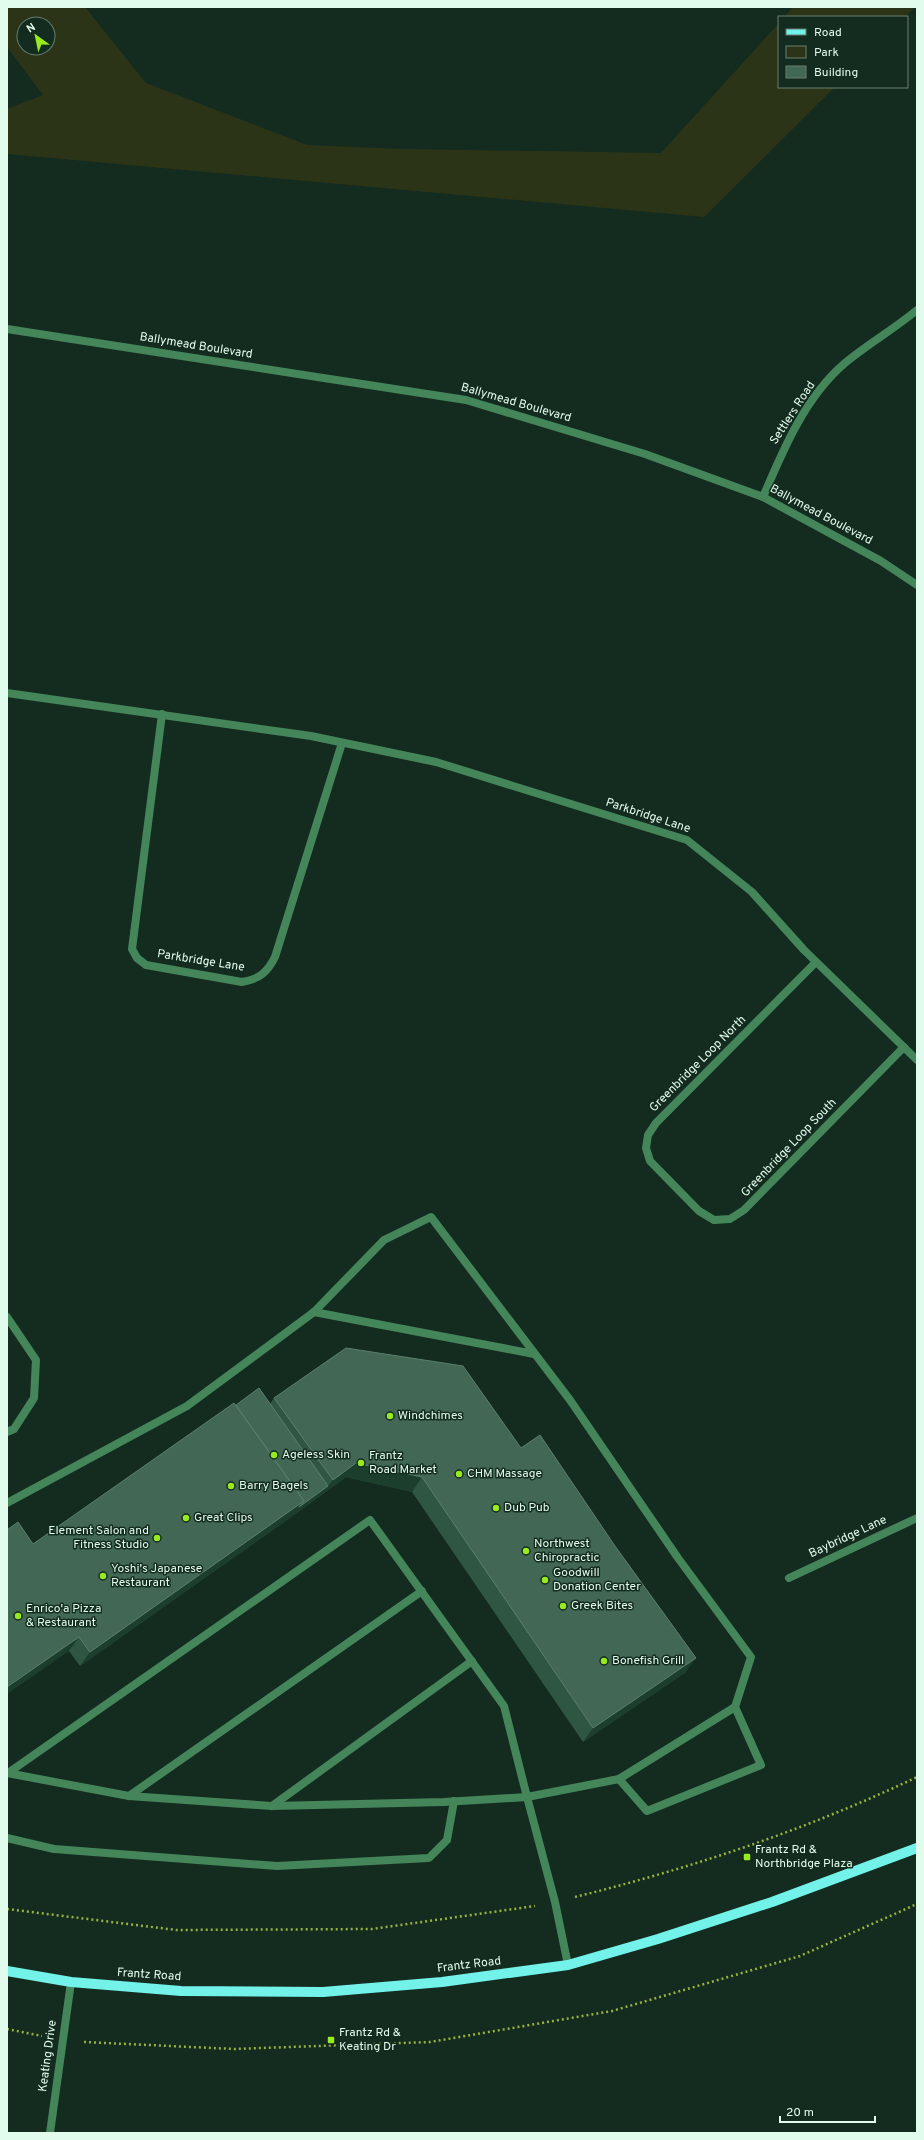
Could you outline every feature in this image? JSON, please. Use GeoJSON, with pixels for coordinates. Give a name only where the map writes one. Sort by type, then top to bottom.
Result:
{"type":"FeatureCollection","features":[{"type":"Feature","properties":{"kind":"main road","name":"Frantz Road"},"geometry":{"type":"LineString","coordinates":[[7,1971],[71,1982],[181,1991],[324,1992],[442,1982],[568,1965],[658,1939],[772,1902],[917,1848]]}},
{"type":"Feature","properties":{"kind":"street","name":"Settlers Road"},"geometry":{"type":"LineString","coordinates":[[762,497],[781,454],[818,393],[845,363],[917,310]]}},
{"type":"Feature","properties":{"kind":"street","name":"Ballymead Boulevard"},"geometry":{"type":"LineString","coordinates":[[7,329],[466,400],[645,454],[762,497],[881,561],[917,585]]}},
{"type":"Feature","properties":{"kind":"street","name":"Parkbridge Lane"},"geometry":{"type":"LineString","coordinates":[[7,693],[162,714],[342,743],[436,762],[687,840],[752,892],[816,962],[917,1060]]}},
{"type":"Feature","properties":{"kind":"street","name":"Parkbridge Lane"},"geometry":{"type":"LineString","coordinates":[[162,714],[132,949],[137,958],[146,965],[242,982],[257,979],[269,970],[275,957],[342,743]]}},
{"type":"Feature","properties":{"kind":"street","name":"Greenbridge Loop North"},"geometry":{"type":"LineString","coordinates":[[681,1192],[650,1161],[646,1148],[648,1135],[656,1123],[816,962]]}},
{"type":"Feature","properties":{"kind":"street","name":"Greenbridge Loop South"},"geometry":{"type":"LineString","coordinates":[[681,1192],[700,1211],[714,1220],[730,1219],[744,1210],[904,1047]]}},
{"type":"Feature","properties":{"kind":"street"},"geometry":{"type":"LineString","coordinates":[[7,1503],[186,1406],[314,1312],[384,1240],[431,1217],[570,1400],[678,1558],[751,1657],[735,1707],[619,1779],[527,1797],[454,1801],[272,1806],[129,1796],[8,1773]]}},
{"type":"Feature","properties":{"kind":"street"},"geometry":{"type":"LineString","coordinates":[[314,1312],[534,1354]]}},
{"type":"Feature","properties":{"kind":"street"},"geometry":{"type":"LineString","coordinates":[[7,1317],[36,1360],[34,1398],[10,1431]]}},
{"type":"Feature","properties":{"kind":"street","name":"Baybridge Lane"},"geometry":{"type":"LineString","coordinates":[[790,1578],[917,1518]]}},
{"type":"Feature","properties":{"kind":"street"},"geometry":{"type":"LineString","coordinates":[[8,1773],[370,1520],[504,1706],[555,1902],[568,1965]]}},
{"type":"Feature","properties":{"kind":"street"},"geometry":{"type":"LineString","coordinates":[[129,1796],[422,1591]]}},
{"type":"Feature","properties":{"kind":"street"},"geometry":{"type":"LineString","coordinates":[[272,1806],[472,1662]]}},
{"type":"Feature","properties":{"kind":"street"},"geometry":{"type":"LineString","coordinates":[[619,1779],[647,1811],[761,1765],[735,1707]]}},
{"type":"Feature","properties":{"kind":"street"},"geometry":{"type":"LineString","coordinates":[[7,1838],[54,1849],[277,1866],[429,1858],[446,1840],[454,1801]]}},
{"type":"Feature","properties":{"kind":"street","name":"Keating Drive"},"geometry":{"type":"LineString","coordinates":[[50,2133],[71,1982]]}},
{"type":"Feature","properties":{"kind":"path"},"geometry":{"type":"LineString","coordinates":[[7,1909],[176,1930],[372,1929],[508,1911],[555,1902],[732,1853],[878,1795],[917,1777]]}},
{"type":"Feature","properties":{"kind":"path"},"geometry":{"type":"LineString","coordinates":[[7,2029],[63,2040],[102,2044],[234,2049],[430,2042],[612,2011],[800,1956],[917,1904]]}},
{"type":"Feature","properties":{"kind":"green space"},"geometry":{"type":"Polygon","coordinates":[[[7,7],[85,7],[146,83],[307,145],[404,149],[661,153],[778,24],[778,88],[834,88],[704,217],[7,154],[7,109],[43,95],[7,47],[7,7]]]}},
{"type":"Feature","properties":{"kind":"green space"},"geometry":{"type":"Polygon","coordinates":[[[793,7],[915,7],[906,16],[785,16],[793,7]]]}},
{"type":"Feature","properties":{"kind":"building"},"geometry":{"type":"Polygon","coordinates":[[[346,1348],[463,1366],[521,1448],[540,1435],[615,1546],[696,1658],[593,1728],[422,1477],[356,1463],[333,1480],[274,1398],[346,1348]]]}},
{"type":"Feature","properties":{"kind":"building"},"geometry":{"type":"Polygon","coordinates":[[[259,1388],[328,1486],[299,1507],[304,1501],[236,1405],[259,1388]]]}},
{"type":"Feature","properties":{"kind":"building"},"geometry":{"type":"Polygon","coordinates":[[[234,1403],[304,1501],[90,1652],[79,1637],[7,1687],[7,1530],[18,1522],[33,1544],[234,1403]]]}},
{"type":"Feature","properties":{"kind":"place","name":"Windchimes"},"geometry":{"type":"Point","coordinates":[390,1416]}},
{"type":"Feature","properties":{"kind":"place","name":"Ageless Skin"},"geometry":{"type":"Point","coordinates":[274,1455]}},
{"type":"Feature","properties":{"kind":"place","name":"Frantz Road Market"},"geometry":{"type":"Point","coordinates":[361,1463]}},
{"type":"Feature","properties":{"kind":"place","name":"CHM Massage"},"geometry":{"type":"Point","coordinates":[459,1474]}},
{"type":"Feature","properties":{"kind":"place","name":"Barry Bagels"},"geometry":{"type":"Point","coordinates":[231,1486]}},
{"type":"Feature","properties":{"kind":"place","name":"Dub Pub"},"geometry":{"type":"Point","coordinates":[496,1508]}},
{"type":"Feature","properties":{"kind":"place","name":"Great Clips"},"geometry":{"type":"Point","coordinates":[186,1518]}},
{"type":"Feature","properties":{"kind":"place","name":"Element Salon and Fitness Studio"},"geometry":{"type":"Point","coordinates":[157,1538]}},
{"type":"Feature","properties":{"kind":"place","name":"Northwest Chiropractic"},"geometry":{"type":"Point","coordinates":[526,1551]}},
{"type":"Feature","properties":{"kind":"place","name":"Yoshi's Japanese Restaurant"},"geometry":{"type":"Point","coordinates":[103,1576]}},
{"type":"Feature","properties":{"kind":"place","name":"Goodwill Donation Center"},"geometry":{"type":"Point","coordinates":[545,1580]}},
{"type":"Feature","properties":{"kind":"place","name":"Greek Bites"},"geometry":{"type":"Point","coordinates":[563,1606]}},
{"type":"Feature","properties":{"kind":"place","name":"Enrico'a Pizza & Restaurant"},"geometry":{"type":"Point","coordinates":[18,1616]}},
{"type":"Feature","properties":{"kind":"place","name":"Bonefish Grill"},"geometry":{"type":"Point","coordinates":[604,1661]}},
{"type":"Feature","properties":{"kind":"place","name":"Frantz Rd & Northbridge Plaza"},"geometry":{"type":"Point","coordinates":[747,1857]}},
{"type":"Feature","properties":{"kind":"place","name":"Frantz Rd & Keating Dr"},"geometry":{"type":"Point","coordinates":[331,2040]}}]}
